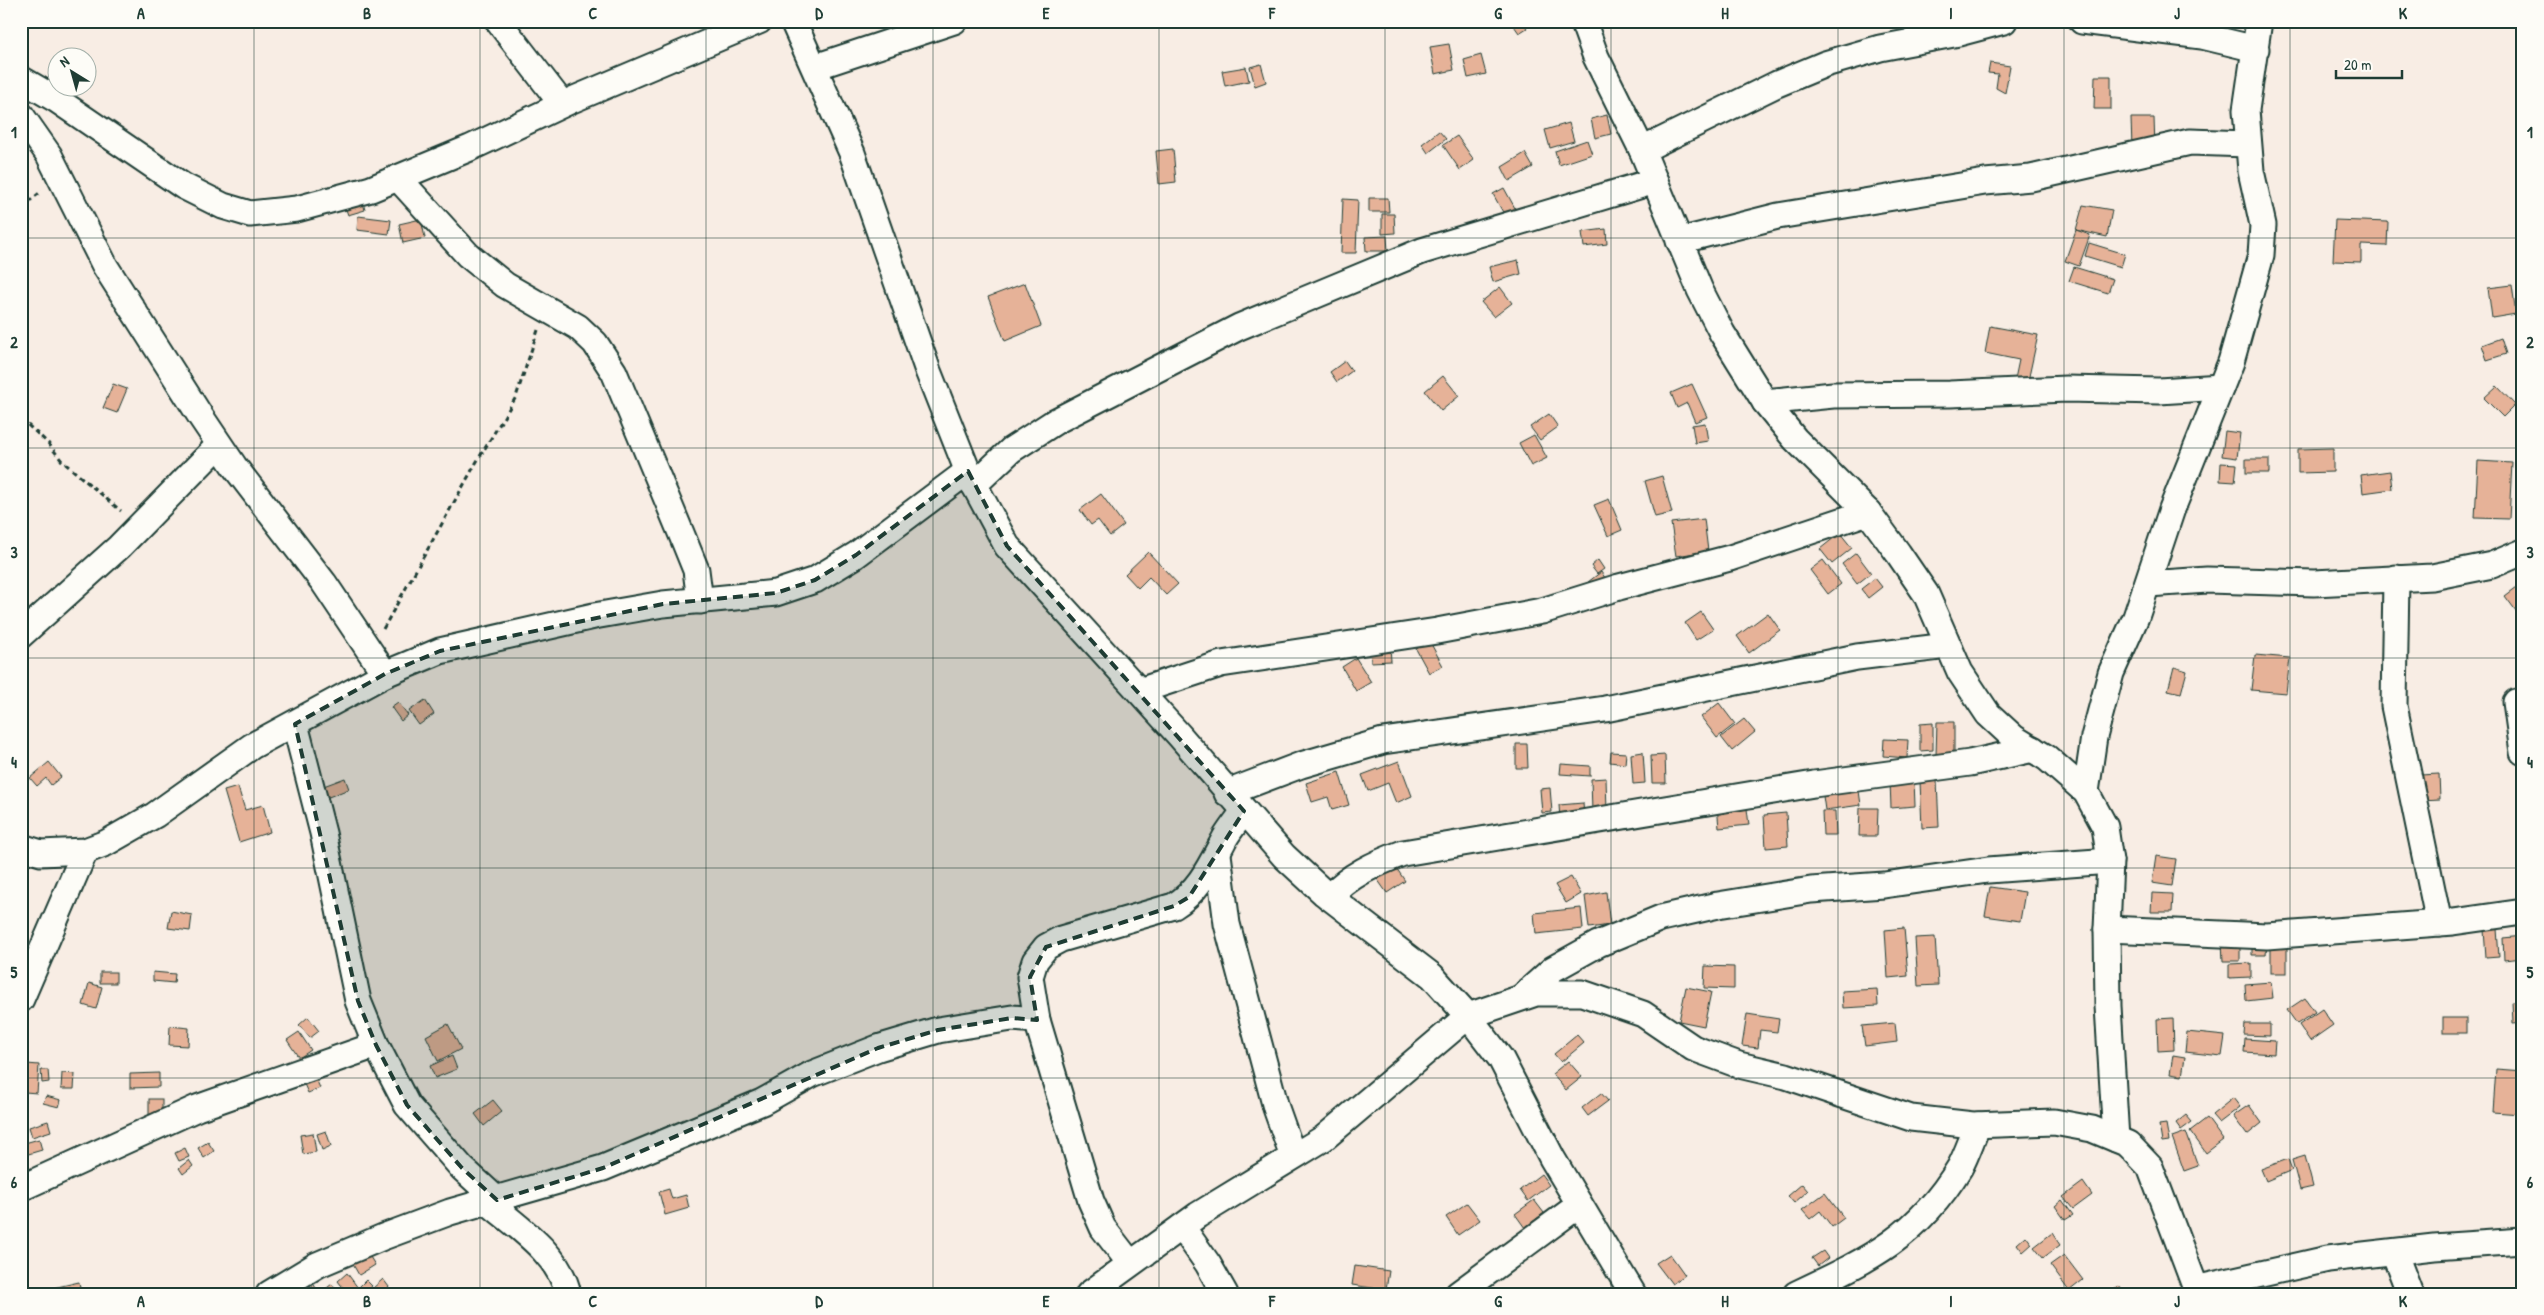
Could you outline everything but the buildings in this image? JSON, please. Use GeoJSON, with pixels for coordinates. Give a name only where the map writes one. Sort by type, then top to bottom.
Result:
{"type":"FeatureCollection","features":[{"type":"Feature","properties":{"kind":"street"},"geometry":{"type":"LineString","coordinates":[[498,21],[562,104]]}},
{"type":"Feature","properties":{"kind":"street"},"geometry":{"type":"LineString","coordinates":[[21,79],[57,100],[183,186],[223,206],[250,214],[297,210],[372,189],[470,148],[562,104],[759,21]]}},
{"type":"Feature","properties":{"kind":"street"},"geometry":{"type":"LineString","coordinates":[[793,21],[856,162],[928,371],[971,478],[1007,546],[1139,691],[1284,856],[1329,897],[1432,976],[1468,1016],[1501,1059],[1552,1158],[1633,1294]]}},
{"type":"Feature","properties":{"kind":"street"},"geometry":{"type":"LineString","coordinates":[[815,68],[954,21]]}},
{"type":"Feature","properties":{"kind":"street"},"geometry":{"type":"LineString","coordinates":[[1583,21],[1596,57],[1642,150],[1700,290],[1722,333],[1765,402],[1795,439],[1868,512],[1926,594],[1960,672],[1988,714],[2014,738],[2047,758],[2086,792],[2105,827],[2110,861],[2107,929],[2108,1006],[2116,1139]]}},
{"type":"Feature","properties":{"kind":"street"},"geometry":{"type":"LineString","coordinates":[[1642,150],[1777,84],[1825,64],[1880,48],[1959,33],[2004,21]]}},
{"type":"Feature","properties":{"kind":"street"},"geometry":{"type":"LineString","coordinates":[[2082,21],[2202,36],[2256,48]]}},
{"type":"Feature","properties":{"kind":"street"},"geometry":{"type":"LineString","coordinates":[[2086,792],[2094,737],[2111,673],[2148,584],[2172,509],[2232,362],[2261,255],[2263,225],[2247,144],[2246,110],[2259,21]]}},
{"type":"Feature","properties":{"kind":"street"},"geometry":{"type":"LineString","coordinates":[[24,124],[49,155],[105,266],[220,445],[324,584],[379,665]]}},
{"type":"Feature","properties":{"kind":"street"},"geometry":{"type":"LineString","coordinates":[[1679,241],[1778,216],[1985,182],[2031,178],[2190,142],[2222,141],[2247,144]]}},
{"type":"Feature","properties":{"kind":"street"},"geometry":{"type":"LineString","coordinates":[[398,178],[468,255],[505,285],[578,327],[595,343],[614,372],[696,570],[700,601]]}},
{"type":"Feature","properties":{"kind":"street"},"geometry":{"type":"LineString","coordinates":[[21,847],[41,853],[86,851],[106,843],[155,815],[252,746],[295,724],[379,665],[594,616],[663,604],[776,593],[815,580],[856,555],[1056,421],[1239,327],[1422,251],[1654,181]]}},
{"type":"Feature","properties":{"kind":"street"},"geometry":{"type":"LineString","coordinates":[[1765,402],[1833,395],[1950,394],[2066,390],[2159,391],[2221,387]]}},
{"type":"Feature","properties":{"kind":"street"},"geometry":{"type":"LineString","coordinates":[[21,635],[139,528],[220,445]]}},
{"type":"Feature","properties":{"kind":"street"},"geometry":{"type":"LineString","coordinates":[[1139,691],[1221,664],[1437,631],[1542,611],[1620,587],[1730,558],[1868,512]]}},
{"type":"Feature","properties":{"kind":"street"},"geometry":{"type":"LineString","coordinates":[[2148,584],[2207,580],[2314,583],[2432,577],[2492,565],[2523,552]]}},
{"type":"Feature","properties":{"kind":"street"},"geometry":{"type":"LineString","coordinates":[[2396,578],[2394,706],[2440,923]]}},
{"type":"Feature","properties":{"kind":"street"},"geometry":{"type":"LineString","coordinates":[[1227,793],[1301,765],[1384,741],[1605,708],[1857,657],[1948,646]]}},
{"type":"Feature","properties":{"kind":"street"},"geometry":{"type":"LineString","coordinates":[[2516,702],[2523,752]]}},
{"type":"Feature","properties":{"kind":"street"},"geometry":{"type":"LineString","coordinates":[[295,724],[323,833],[358,1001],[376,1045],[407,1105],[462,1168],[557,1265],[565,1280],[568,1294]]}},
{"type":"Feature","properties":{"kind":"street"},"geometry":{"type":"LineString","coordinates":[[1329,897],[1345,881],[1373,864],[1403,853],[1814,784],[1970,763],[2033,749]]}},
{"type":"Feature","properties":{"kind":"street"},"geometry":{"type":"LineString","coordinates":[[1130,1263],[1103,1228],[1091,1202],[1038,1020],[1030,977],[1035,961],[1046,947],[1061,939],[1174,906],[1189,897],[1244,811]]}},
{"type":"Feature","properties":{"kind":"street"},"geometry":{"type":"LineString","coordinates":[[21,999],[86,851]]}},
{"type":"Feature","properties":{"kind":"street"},"geometry":{"type":"LineString","coordinates":[[1218,854],[1227,924],[1276,1108],[1293,1156]]}},
{"type":"Feature","properties":{"kind":"street"},"geometry":{"type":"LineString","coordinates":[[1522,997],[1553,969],[1598,944],[1661,918],[1718,904],[1810,890],[1884,885],[1988,870],[2110,861]]}},
{"type":"Feature","properties":{"kind":"street"},"geometry":{"type":"LineString","coordinates":[[2107,929],[2267,936],[2440,923],[2523,912]]}},
{"type":"Feature","properties":{"kind":"street"},"geometry":{"type":"LineString","coordinates":[[1090,1294],[1130,1263],[1182,1227],[1324,1138],[1468,1016],[1536,993],[1582,993],[1644,1014],[1693,1048],[1739,1065],[1786,1076],[1911,1118],[1978,1124],[2054,1122],[2092,1129],[2128,1144],[2150,1167],[2196,1291],[2328,1259],[2523,1241]]}},
{"type":"Feature","properties":{"kind":"street"},"geometry":{"type":"LineString","coordinates":[[268,1294],[317,1265],[384,1237],[450,1212],[603,1168],[762,1102],[812,1074],[878,1048],[948,1028],[1012,1018],[1038,1020]]}},
{"type":"Feature","properties":{"kind":"street"},"geometry":{"type":"LineString","coordinates":[[21,1188],[197,1108],[376,1045]]}},
{"type":"Feature","properties":{"kind":"street"},"geometry":{"type":"LineString","coordinates":[[1796,1294],[1845,1271],[1888,1247],[1916,1224],[1938,1199],[1960,1166],[1978,1124]]}},
{"type":"Feature","properties":{"kind":"street"},"geometry":{"type":"LineString","coordinates":[[1458,1294],[1580,1205]]}},
{"type":"Feature","properties":{"kind":"street"},"geometry":{"type":"LineString","coordinates":[[1182,1227],[1208,1264],[1225,1294]]}},
{"type":"Feature","properties":{"kind":"street"},"geometry":{"type":"LineString","coordinates":[[2394,1252],[2410,1294]]}},
{"type":"Feature","properties":{"kind":"path"},"geometry":{"type":"LineString","coordinates":[[379,665],[384,626],[403,596],[476,463],[516,397],[544,308]]}},
{"type":"Feature","properties":{"kind":"path"},"geometry":{"type":"LineString","coordinates":[[21,419],[48,443],[62,461],[139,528]]}},
{"type":"Feature","properties":{"kind":"highlighted area"},"geometry":{"type":"Polygon","coordinates":[[[968,471],[1007,546],[1244,811],[1189,897],[1174,906],[1046,947],[1030,977],[1037,1020],[1012,1018],[938,1030],[878,1048],[603,1168],[497,1200],[462,1168],[407,1105],[376,1045],[358,1001],[295,724],[385,674],[440,651],[663,604],[776,593],[815,580],[856,555],[968,471]]]}}]}
